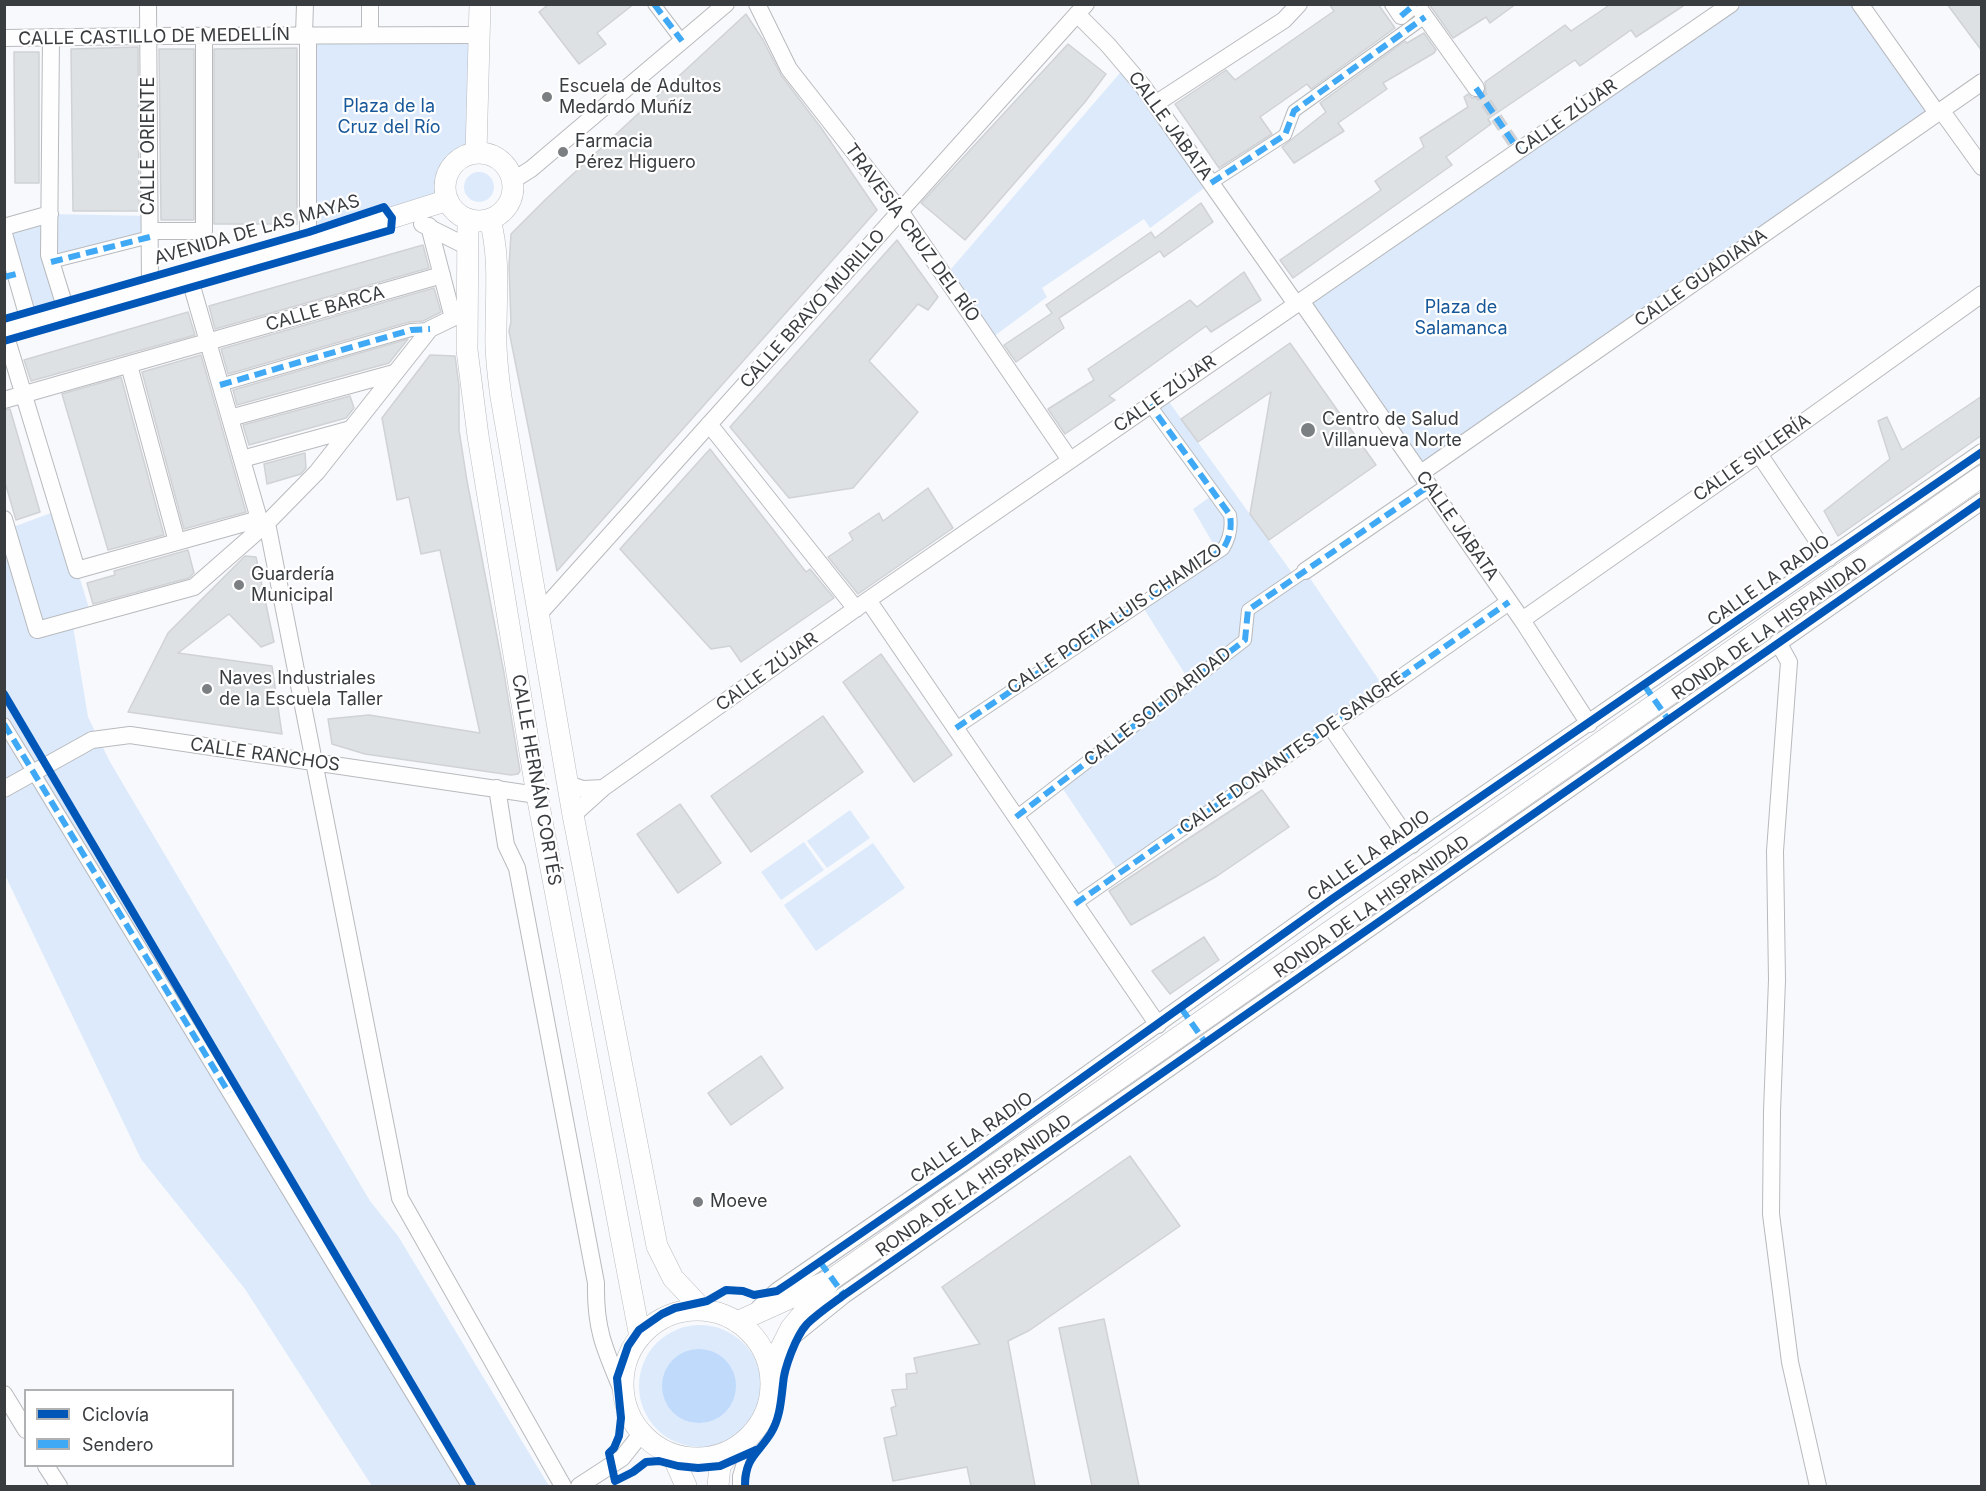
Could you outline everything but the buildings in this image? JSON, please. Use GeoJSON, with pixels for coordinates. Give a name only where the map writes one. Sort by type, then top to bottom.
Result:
{"type":"FeatureCollection","features":[{"type":"Feature","properties":{"kind":"street","name":"CALLE ORIENTE"},"geometry":{"type":"LineString","coordinates":[[148,4],[150,287]]}},
{"type":"Feature","properties":{"kind":"street"},"geometry":{"type":"LineString","coordinates":[[305,4],[308,243]]}},
{"type":"Feature","properties":{"kind":"street"},"geometry":{"type":"LineString","coordinates":[[369,35],[370,4]]}},
{"type":"Feature","properties":{"kind":"street"},"geometry":{"type":"LineString","coordinates":[[476,153],[480,4]]}},
{"type":"Feature","properties":{"kind":"street"},"geometry":{"type":"LineString","coordinates":[[654,4],[682,41]]}},
{"type":"Feature","properties":{"kind":"street"},"geometry":{"type":"LineString","coordinates":[[512,181],[531,169],[726,4]]}},
{"type":"Feature","properties":{"kind":"street","name":"TRAVESÍA CRUZ DEL RÍO"},"geometry":{"type":"LineString","coordinates":[[757,4],[789,69],[900,211],[1070,460]]}},
{"type":"Feature","properties":{"kind":"street"},"geometry":{"type":"LineString","coordinates":[[1155,104],[1284,20],[1299,4]]}},
{"type":"Feature","properties":{"kind":"street","name":"CALLE ZÚJAR"},"geometry":{"type":"LineString","coordinates":[[573,815],[603,788],[862,604],[1731,4]]}},
{"type":"Feature","properties":{"kind":"street"},"geometry":{"type":"LineString","coordinates":[[1860,4],[1982,167]]}},
{"type":"Feature","properties":{"kind":"street","name":"CALLE BRAVO MURILLO"},"geometry":{"type":"LineString","coordinates":[[539,614],[1083,7]]}},
{"type":"Feature","properties":{"kind":"street","name":"CALLE JABATA"},"geometry":{"type":"LineString","coordinates":[[1083,7],[1108,45],[1142,84],[1425,480],[1522,620],[1589,723]]}},
{"type":"Feature","properties":{"kind":"street"},"geometry":{"type":"LineString","coordinates":[[1397,10],[1419,9]]}},
{"type":"Feature","properties":{"kind":"street"},"geometry":{"type":"LineString","coordinates":[[1419,9],[1476,88]]}},
{"type":"Feature","properties":{"kind":"street"},"geometry":{"type":"LineString","coordinates":[[1211,183],[1284,135],[1294,111],[1419,9]]}},
{"type":"Feature","properties":{"kind":"street"},"geometry":{"type":"LineString","coordinates":[[51,262],[150,234],[204,231],[204,35]]}},
{"type":"Feature","properties":{"kind":"street","name":"CALLE CASTILLO DE MEDELLÍN"},"geometry":{"type":"LineString","coordinates":[[4,38],[306,35]]}},
{"type":"Feature","properties":{"kind":"street"},"geometry":{"type":"LineString","coordinates":[[306,35],[480,35]]}},
{"type":"Feature","properties":{"kind":"street"},"geometry":{"type":"LineString","coordinates":[[51,38],[49,255],[66,310]]}},
{"type":"Feature","properties":{"kind":"street","name":"CALLE GUADIANA"},"geometry":{"type":"LineString","coordinates":[[1425,480],[1982,82]]}},
{"type":"Feature","properties":{"kind":"street"},"geometry":{"type":"LineString","coordinates":[[476,153],[497,158],[506,165],[512,181],[512,197],[507,207],[500,215],[490,220],[479,221],[458,214],[448,200],[445,183],[448,172],[455,163],[465,156],[476,153]]}},
{"type":"Feature","properties":{"kind":"street","name":"AVENIDA DE LAS MAYAS"},"geometry":{"type":"LineString","coordinates":[[4,329],[308,243],[448,200]]}},
{"type":"Feature","properties":{"kind":"street"},"geometry":{"type":"LineString","coordinates":[[4,227],[50,214]]}},
{"type":"Feature","properties":{"kind":"street"},"geometry":{"type":"LineString","coordinates":[[392,218],[416,221],[466,246]]}},
{"type":"Feature","properties":{"kind":"street","name":"CALLE HERNÁN CORTÉS"},"geometry":{"type":"LineString","coordinates":[[468,219],[460,315],[478,436],[537,795],[640,1337]]}},
{"type":"Feature","properties":{"kind":"street","name":"CALLE HERNÁN CORTÉS"},"geometry":{"type":"LineString","coordinates":[[490,220],[495,236],[497,264],[495,334],[498,372],[573,815],[657,1246],[673,1278],[703,1310]]}},
{"type":"Feature","properties":{"kind":"street"},"geometry":{"type":"LineString","coordinates":[[220,385],[411,330],[430,329],[460,315],[442,275],[429,226]]}},
{"type":"Feature","properties":{"kind":"street"},"geometry":{"type":"LineString","coordinates":[[4,234],[10,276],[28,321]]}},
{"type":"Feature","properties":{"kind":"street","name":"CALLE BARCA"},"geometry":{"type":"LineString","coordinates":[[4,400],[442,275]]}},
{"type":"Feature","properties":{"kind":"street"},"geometry":{"type":"LineString","coordinates":[[189,276],[242,459],[263,521],[314,762],[400,1198],[563,1486]]}},
{"type":"Feature","properties":{"kind":"street","name":"CALLE SILLERÍA"},"geometry":{"type":"LineString","coordinates":[[1522,620],[1760,454],[1982,294]]}},
{"type":"Feature","properties":{"kind":"street"},"geometry":{"type":"LineString","coordinates":[[4,329],[77,570],[263,521]]}},
{"type":"Feature","properties":{"kind":"street"},"geometry":{"type":"LineString","coordinates":[[4,519],[37,630],[194,587],[317,472],[430,329]]}},
{"type":"Feature","properties":{"kind":"street"},"geometry":{"type":"LineString","coordinates":[[129,365],[177,542]]}},
{"type":"Feature","properties":{"kind":"street"},"geometry":{"type":"LineString","coordinates":[[230,418],[394,373]]}},
{"type":"Feature","properties":{"kind":"street","name":"CALLE POETA LUIS CHAMIZO"},"geometry":{"type":"LineString","coordinates":[[956,728],[1223,549],[1229,539],[1230,515],[1150,405]]}},
{"type":"Feature","properties":{"kind":"street"},"geometry":{"type":"LineString","coordinates":[[709,424],[862,604],[956,728],[1158,1025]]}},
{"type":"Feature","properties":{"kind":"street"},"geometry":{"type":"LineString","coordinates":[[242,459],[351,429]]}},
{"type":"Feature","properties":{"kind":"street","name":"CALLE LA RADIO"},"geometry":{"type":"LineString","coordinates":[[744,1318],[777,1291],[963,1163],[1332,900],[1982,452]]}},
{"type":"Feature","properties":{"kind":"street"},"geometry":{"type":"LineString","coordinates":[[1760,454],[1829,558]]}},
{"type":"Feature","properties":{"kind":"street","name":"RONDA DE LA HISPANIDAD"},"geometry":{"type":"LineString","coordinates":[[744,1318],[832,1279],[1982,476]]}},
{"type":"Feature","properties":{"kind":"street","name":"CALLE SOLIDARIDAD"},"geometry":{"type":"LineString","coordinates":[[1016,817],[1245,640],[1248,610],[1305,571],[1425,480]]}},
{"type":"Feature","properties":{"kind":"street","name":"RONDA DE LA HISPANIDAD"},"geometry":{"type":"LineString","coordinates":[[784,1344],[844,1295],[1982,501]]}},
{"type":"Feature","properties":{"kind":"street","name":"CALLE DONANTES DE SANGRE"},"geometry":{"type":"LineString","coordinates":[[1075,904],[1509,602]]}},
{"type":"Feature","properties":{"kind":"street"},"geometry":{"type":"LineString","coordinates":[[1778,642],[1789,662],[1775,851],[1777,980],[1771,1214],[1790,1362],[1818,1486]]}},
{"type":"Feature","properties":{"kind":"street"},"geometry":{"type":"LineString","coordinates":[[4,724],[468,1486]]}},
{"type":"Feature","properties":{"kind":"street"},"geometry":{"type":"LineString","coordinates":[[1331,727],[1412,845]]}},
{"type":"Feature","properties":{"kind":"street","name":"CALLE RANCHOS"},"geometry":{"type":"LineString","coordinates":[[4,789],[93,740],[130,735],[537,795]]}},
{"type":"Feature","properties":{"kind":"street"},"geometry":{"type":"LineString","coordinates":[[568,784],[583,789],[603,788]]}},
{"type":"Feature","properties":{"kind":"street","name":"CALLE HERNÁN CORTÉS"},"geometry":{"type":"LineString","coordinates":[[496,788],[506,845],[517,868],[596,1283],[598,1325],[604,1349],[621,1388]]}},
{"type":"Feature","properties":{"kind":"street","name":"RONDA DE LA HISPANIDAD"},"geometry":{"type":"LineString","coordinates":[[770,1370],[791,1328],[832,1279]]}},
{"type":"Feature","properties":{"kind":"street"},"geometry":{"type":"LineString","coordinates":[[718,1486],[720,1466],[739,1445],[764,1417],[771,1394],[770,1370],[764,1351],[752,1335],[744,1318],[703,1310],[678,1312],[655,1322],[632,1347],[624,1367],[621,1388],[627,1413],[640,1434],[660,1450],[684,1458],[708,1458],[739,1445]]}},
{"type":"Feature","properties":{"kind":"street"},"geometry":{"type":"LineString","coordinates":[[4,1394],[24,1427]]}},
{"type":"Feature","properties":{"kind":"street"},"geometry":{"type":"LineString","coordinates":[[579,1486],[622,1458],[640,1434]]}},
{"type":"Feature","properties":{"kind":"street"},"geometry":{"type":"LineString","coordinates":[[672,1454],[686,1486]]}},
{"type":"Feature","properties":{"kind":"street"},"geometry":{"type":"LineString","coordinates":[[47,1467],[59,1486]]}},
{"type":"Feature","properties":{"kind":"lane"},"geometry":{"type":"LineString","coordinates":[[737,1486],[739,1445]]}},
{"type":"Feature","properties":{"kind":"green space","name":"Plaza de Salamanca"},"geometry":{"type":"Polygon","coordinates":[[[1731,5],[1860,5],[1937,113],[1421,473],[1301,301],[1731,5]]]}},
{"type":"Feature","properties":{"kind":"green space","name":"Plaza de la Cruz del Río"},"geometry":{"type":"Polygon","coordinates":[[[308,35],[480,35],[476,153],[462,159],[453,168],[447,179],[446,194],[308,243],[308,35]]]}},
{"type":"Feature","properties":{"kind":"green space"},"geometry":{"type":"Polygon","coordinates":[[[1126,66],[1211,183],[1150,228],[1144,219],[1042,288],[1047,297],[989,340],[945,276],[1126,66]]]}},
{"type":"Feature","properties":{"kind":"green space"},"geometry":{"type":"Polygon","coordinates":[[[479,172],[490,176],[494,187],[490,198],[479,202],[468,198],[464,187],[468,176],[479,172]]]}},
{"type":"Feature","properties":{"kind":"green space"},"geometry":{"type":"Polygon","coordinates":[[[50,214],[150,216],[150,237],[52,262],[66,310],[29,321],[5,234],[50,214]]]}},
{"type":"Feature","properties":{"kind":"green space"},"geometry":{"type":"Polygon","coordinates":[[[1164,395],[1295,577],[1305,571],[1385,689],[1120,874],[1059,783],[1190,682],[1141,604],[1218,552],[1193,509],[1214,494],[1150,405],[1164,395]]]}},
{"type":"Feature","properties":{"kind":"green space"},"geometry":{"type":"Polygon","coordinates":[[[59,510],[91,615],[72,620],[88,717],[110,762],[370,1201],[398,1236],[549,1486],[372,1486],[245,1289],[141,1159],[5,875],[5,530],[59,510]]]}},
{"type":"Feature","properties":{"kind":"green space"},"geometry":{"type":"Polygon","coordinates":[[[850,810],[870,838],[827,868],[807,841],[850,810]]]}},
{"type":"Feature","properties":{"kind":"green space"},"geometry":{"type":"Polygon","coordinates":[[[804,842],[824,870],[781,900],[761,872],[804,842]]]}},
{"type":"Feature","properties":{"kind":"green space"},"geometry":{"type":"Polygon","coordinates":[[[873,843],[905,888],[816,951],[784,905],[873,843]]]}},
{"type":"Feature","properties":{"kind":"green space"},"geometry":{"type":"Polygon","coordinates":[[[700,1325],[723,1330],[743,1343],[756,1363],[761,1386],[756,1409],[743,1429],[723,1442],[700,1447],[677,1442],[657,1429],[644,1409],[639,1386],[644,1363],[657,1343],[677,1330],[700,1325]]]}},
{"type":"Feature","properties":{"kind":"water"},"geometry":{"type":"Polygon","coordinates":[[[699,1349],[713,1352],[725,1360],[733,1372],[736,1386],[733,1400],[725,1412],[713,1420],[699,1423],[685,1420],[673,1412],[665,1400],[662,1386],[665,1372],[673,1360],[685,1352],[699,1349]]]}},
{"type":"Feature","properties":{"kind":"tunnel"},"geometry":{"type":"LineString","coordinates":[[1476,88],[1519,151]]}},
{"type":"Feature","properties":{"kind":"marked path"},"geometry":{"type":"LineString","coordinates":[[654,4],[682,41]]}},
{"type":"Feature","properties":{"kind":"marked path"},"geometry":{"type":"LineString","coordinates":[[1401,16],[1415,4]]}},
{"type":"Feature","properties":{"kind":"marked path"},"geometry":{"type":"LineString","coordinates":[[1211,183],[1285,135],[1294,111],[1425,17]]}},
{"type":"Feature","properties":{"kind":"marked path"},"geometry":{"type":"LineString","coordinates":[[1476,88],[1519,151]]}},
{"type":"Feature","properties":{"kind":"marked path"},"geometry":{"type":"LineString","coordinates":[[51,262],[150,237]]}},
{"type":"Feature","properties":{"kind":"marked path"},"geometry":{"type":"LineString","coordinates":[[4,277],[16,274]]}},
{"type":"Feature","properties":{"kind":"marked path"},"geometry":{"type":"LineString","coordinates":[[220,385],[411,330],[430,329]]}},
{"type":"Feature","properties":{"kind":"marked path"},"geometry":{"type":"LineString","coordinates":[[956,728],[1223,549],[1230,533],[1230,515],[1150,405]]}},
{"type":"Feature","properties":{"kind":"marked path"},"geometry":{"type":"LineString","coordinates":[[1016,817],[1245,640],[1248,610],[1429,486]]}},
{"type":"Feature","properties":{"kind":"marked path"},"geometry":{"type":"LineString","coordinates":[[1075,904],[1509,602]]}},
{"type":"Feature","properties":{"kind":"marked path"},"geometry":{"type":"LineString","coordinates":[[1644,685],[1668,719]]}},
{"type":"Feature","properties":{"kind":"marked path"},"geometry":{"type":"LineString","coordinates":[[4,724],[229,1093]]}},
{"type":"Feature","properties":{"kind":"marked path"},"geometry":{"type":"LineString","coordinates":[[1181,1008],[1205,1042]]}},
{"type":"Feature","properties":{"kind":"marked path"},"geometry":{"type":"LineString","coordinates":[[820,1262],[844,1295]]}},
{"type":"Feature","properties":{"kind":"cycle path"},"geometry":{"type":"LineString","coordinates":[[4,319],[309,232],[384,207],[392,218],[391,230],[4,341]]}},
{"type":"Feature","properties":{"kind":"cycle path"},"geometry":{"type":"LineString","coordinates":[[756,1450],[720,1466],[698,1468],[659,1461],[646,1462],[615,1481],[609,1453],[619,1436],[621,1418],[617,1378],[628,1346],[639,1330],[675,1308],[707,1301],[726,1290],[743,1291],[754,1295],[777,1291],[963,1163],[1332,899],[1982,452]]}},
{"type":"Feature","properties":{"kind":"cycle path"},"geometry":{"type":"LineString","coordinates":[[745,1486],[747,1468],[753,1456],[771,1433],[776,1421],[791,1352],[803,1329],[820,1312],[1982,501]]}},
{"type":"Feature","properties":{"kind":"cycle path"},"geometry":{"type":"LineString","coordinates":[[4,694],[472,1486]]}},
{"type":"Feature","properties":{"kind":"place","name":"Escuela de Adultos Medardo Muñíz"},"geometry":{"type":"Point","coordinates":[547,97]}},
{"type":"Feature","properties":{"kind":"place","name":"Farmacia Pérez Higuero"},"geometry":{"type":"Point","coordinates":[563,152]}},
{"type":"Feature","properties":{"kind":"place","name":"Centro de Salud Villanueva Norte"},"geometry":{"type":"Point","coordinates":[1308,430]}},
{"type":"Feature","properties":{"kind":"place","name":"Guardería Municipal"},"geometry":{"type":"Point","coordinates":[239,585]}},
{"type":"Feature","properties":{"kind":"place","name":"Naves Industriales de la Escuela Taller"},"geometry":{"type":"Point","coordinates":[207,689]}},
{"type":"Feature","properties":{"kind":"place","name":"Moeve"},"geometry":{"type":"Point","coordinates":[698,1202]}}]}
